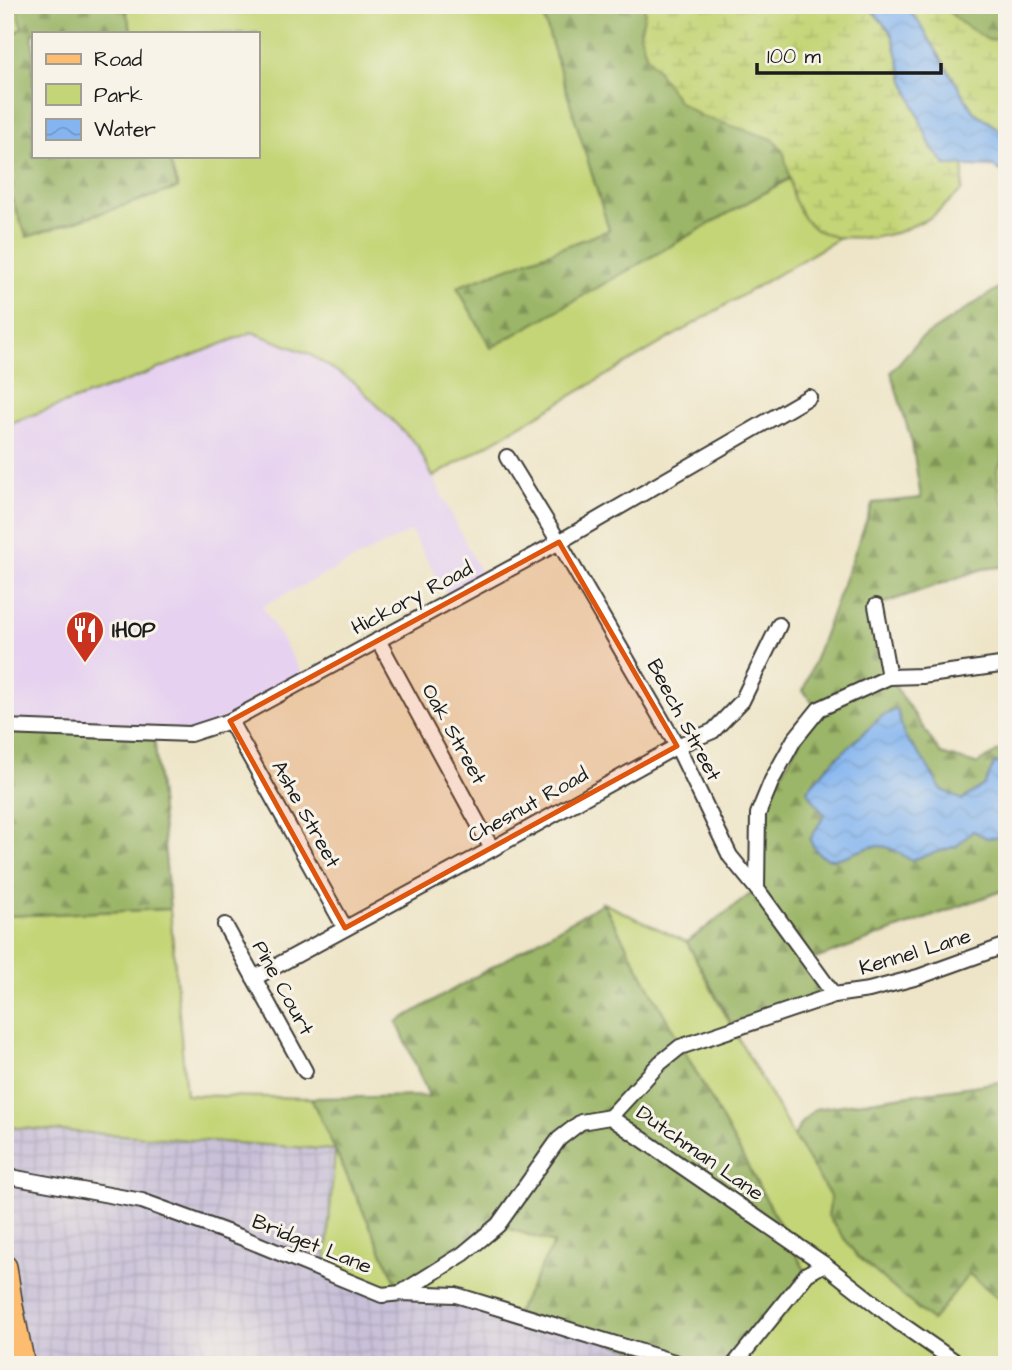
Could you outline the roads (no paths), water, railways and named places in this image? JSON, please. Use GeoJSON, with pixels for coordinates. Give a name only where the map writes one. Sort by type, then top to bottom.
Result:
{"type":"FeatureCollection","features":[{"type":"Feature","properties":{"kind":"main road"},"geometry":{"type":"LineString","coordinates":[[5,1267],[23,1365]]}},
{"type":"Feature","properties":{"kind":"street","name":"Hickory Road"},"geometry":{"type":"LineString","coordinates":[[5,727],[190,734],[230,721],[559,542],[809,397]]}},
{"type":"Feature","properties":{"kind":"street","name":"Beech Street"},"geometry":{"type":"LineString","coordinates":[[508,457],[677,746],[730,856],[834,995]]}},
{"type":"Feature","properties":{"kind":"street"},"geometry":{"type":"LineString","coordinates":[[876,606],[889,677]]}},
{"type":"Feature","properties":{"kind":"street","name":"Chesnut Road"},"geometry":{"type":"LineString","coordinates":[[254,978],[677,746],[713,731],[742,701],[779,625]]}},
{"type":"Feature","properties":{"kind":"street","name":"Oak Street"},"geometry":{"type":"LineString","coordinates":[[378,640],[492,849]]}},
{"type":"Feature","properties":{"kind":"street"},"geometry":{"type":"LineString","coordinates":[[757,889],[758,814],[772,780],[794,740],[819,709],[889,677],[922,676],[1007,664]]}},
{"type":"Feature","properties":{"kind":"street","name":"Ashe Street"},"geometry":{"type":"LineString","coordinates":[[230,721],[345,928]]}},
{"type":"Feature","properties":{"kind":"street","name":"Pine Court"},"geometry":{"type":"LineString","coordinates":[[225,925],[305,1071]]}},
{"type":"Feature","properties":{"kind":"street","name":"Kennel Lane"},"geometry":{"type":"LineString","coordinates":[[610,1117],[660,1063],[680,1047],[834,995],[869,990],[918,977],[1007,945]]}},
{"type":"Feature","properties":{"kind":"street","name":"Dutchman Lane"},"geometry":{"type":"LineString","coordinates":[[401,1293],[463,1254],[498,1225],[559,1139],[581,1122],[610,1117],[824,1264],[898,1322],[960,1365]]}},
{"type":"Feature","properties":{"kind":"street","name":"Bridget Lane"},"geometry":{"type":"LineString","coordinates":[[5,1176],[142,1201],[243,1238],[382,1295],[456,1295],[684,1365]]}},
{"type":"Feature","properties":{"kind":"street"},"geometry":{"type":"LineString","coordinates":[[734,1365],[807,1274],[824,1264]]}},
{"type":"Feature","properties":{"kind":"water"},"geometry":{"type":"Polygon","coordinates":[[[868,5],[902,5],[917,19],[973,111],[1007,135],[1007,174],[993,167],[946,165],[931,147],[904,80],[892,34],[868,5]]]}},
{"type":"Feature","properties":{"kind":"water"},"geometry":{"type":"Polygon","coordinates":[[[897,709],[904,735],[941,789],[962,800],[985,784],[995,762],[1007,764],[1007,837],[987,838],[973,831],[957,846],[911,860],[886,847],[875,846],[835,859],[826,858],[818,852],[810,840],[824,815],[807,790],[827,767],[882,716],[897,709]]]}},
{"type":"Feature","properties":{"kind":"place","name":"IHOP"},"geometry":{"type":"Point","coordinates":[85,664]}}]}
